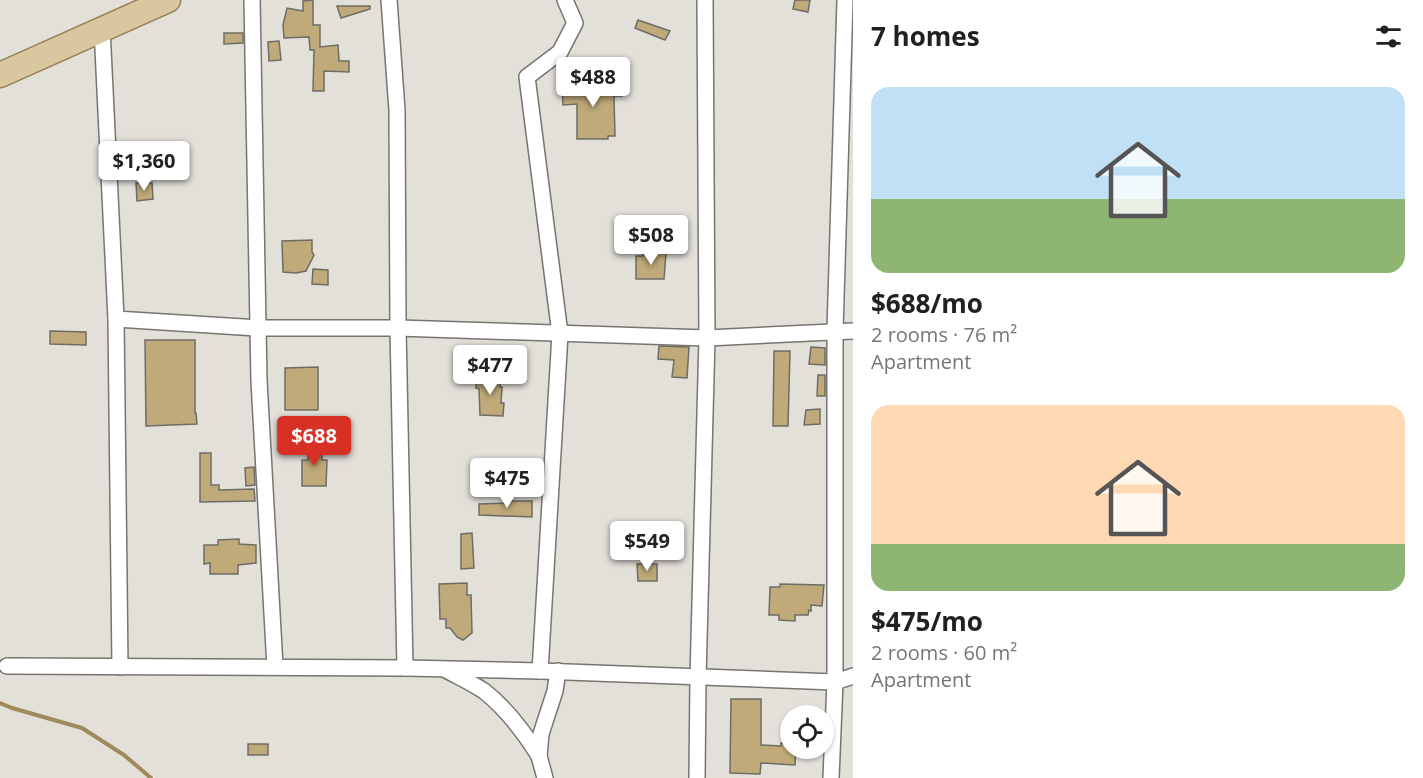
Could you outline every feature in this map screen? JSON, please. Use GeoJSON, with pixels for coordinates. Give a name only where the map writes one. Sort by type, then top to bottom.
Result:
{"type":"FeatureCollection","features":[{"type":"Feature","properties":{"kind":"main road"},"geometry":{"type":"LineString","coordinates":[[0,75],[168,0]]}},
{"type":"Feature","properties":{"kind":"street"},"geometry":{"type":"LineString","coordinates":[[252,0],[259,381],[274,667]]}},
{"type":"Feature","properties":{"kind":"street"},"geometry":{"type":"LineString","coordinates":[[389,0],[397,110],[398,328],[405,668]]}},
{"type":"Feature","properties":{"kind":"street"},"geometry":{"type":"LineString","coordinates":[[540,671],[561,334],[526,77],[560,52],[575,23],[566,0]]}},
{"type":"Feature","properties":{"kind":"street"},"geometry":{"type":"LineString","coordinates":[[697,778],[707,338],[705,0]]}},
{"type":"Feature","properties":{"kind":"street"},"geometry":{"type":"LineString","coordinates":[[831,778],[834,682],[835,331],[845,0]]}},
{"type":"Feature","properties":{"kind":"street"},"geometry":{"type":"LineString","coordinates":[[102,28],[116,319],[120,667]]}},
{"type":"Feature","properties":{"kind":"street"},"geometry":{"type":"LineString","coordinates":[[116,319],[258,328],[398,328],[707,338],[853,332]]}},
{"type":"Feature","properties":{"kind":"street"},"geometry":{"type":"LineString","coordinates":[[7,666],[405,668],[558,671],[834,682],[853,676]]}},
{"type":"Feature","properties":{"kind":"street"},"geometry":{"type":"LineString","coordinates":[[446,669],[483,691],[501,706],[523,730],[539,756],[545,778]]}},
{"type":"Feature","properties":{"kind":"street"},"geometry":{"type":"LineString","coordinates":[[539,756],[541,734],[555,692],[558,671]]}},
{"type":"Feature","properties":{"kind":"building"},"geometry":{"type":"Polygon","coordinates":[[[313,0],[313,25],[320,25],[320,47],[338,45],[339,61],[349,61],[349,72],[324,71],[324,91],[313,91],[314,50],[310,50],[309,37],[284,38],[283,25],[287,8],[303,11],[303,1],[313,0]]]}},
{"type":"Feature","properties":{"kind":"building"},"geometry":{"type":"Polygon","coordinates":[[[795,0],[810,0],[808,12],[793,9],[795,0]]]}},
{"type":"Feature","properties":{"kind":"building"},"geometry":{"type":"Polygon","coordinates":[[[337,6],[370,6],[370,9],[341,18],[337,6]]]}},
{"type":"Feature","properties":{"kind":"building"},"geometry":{"type":"Polygon","coordinates":[[[638,20],[670,31],[665,40],[635,28],[638,20]]]}},
{"type":"Feature","properties":{"kind":"building"},"geometry":{"type":"Polygon","coordinates":[[[224,33],[243,33],[243,43],[224,44],[224,33]]]}},
{"type":"Feature","properties":{"kind":"building"},"geometry":{"type":"Polygon","coordinates":[[[279,41],[281,60],[269,61],[268,42],[279,41]]]}},
{"type":"Feature","properties":{"kind":"building"},"geometry":{"type":"Polygon","coordinates":[[[622,82],[622,96],[614,96],[615,136],[608,136],[608,139],[577,139],[577,104],[563,105],[562,83],[622,82]]]}},
{"type":"Feature","properties":{"kind":"building"},"geometry":{"type":"Polygon","coordinates":[[[136,183],[152,183],[153,199],[137,201],[136,183]]]}},
{"type":"Feature","properties":{"kind":"building"},"geometry":{"type":"Polygon","coordinates":[[[312,240],[314,255],[306,271],[283,272],[282,241],[312,240]]]}},
{"type":"Feature","properties":{"kind":"building"},"geometry":{"type":"Polygon","coordinates":[[[643,253],[666,253],[664,279],[636,279],[636,256],[643,256],[643,253]]]}},
{"type":"Feature","properties":{"kind":"building"},"geometry":{"type":"Polygon","coordinates":[[[313,269],[328,270],[328,285],[312,284],[313,269]]]}},
{"type":"Feature","properties":{"kind":"building"},"geometry":{"type":"Polygon","coordinates":[[[50,331],[86,332],[86,345],[50,344],[50,331]]]}},
{"type":"Feature","properties":{"kind":"building"},"geometry":{"type":"Polygon","coordinates":[[[145,340],[195,340],[197,424],[146,426],[145,340]]]}},
{"type":"Feature","properties":{"kind":"building"},"geometry":{"type":"Polygon","coordinates":[[[659,346],[689,347],[687,378],[672,377],[674,360],[658,359],[659,346]]]}},
{"type":"Feature","properties":{"kind":"building"},"geometry":{"type":"Polygon","coordinates":[[[811,347],[825,348],[825,365],[809,364],[811,347]]]}},
{"type":"Feature","properties":{"kind":"building"},"geometry":{"type":"Polygon","coordinates":[[[774,351],[790,351],[788,426],[773,426],[774,351]]]}},
{"type":"Feature","properties":{"kind":"building"},"geometry":{"type":"Polygon","coordinates":[[[318,367],[318,410],[285,410],[285,368],[318,367]]]}},
{"type":"Feature","properties":{"kind":"building"},"geometry":{"type":"Polygon","coordinates":[[[481,375],[501,376],[503,416],[480,415],[479,389],[476,388],[477,377],[481,375]]]}},
{"type":"Feature","properties":{"kind":"building"},"geometry":{"type":"Polygon","coordinates":[[[818,375],[825,375],[825,396],[817,396],[818,375]]]}},
{"type":"Feature","properties":{"kind":"building"},"geometry":{"type":"Polygon","coordinates":[[[820,409],[820,424],[804,425],[806,410],[820,409]]]}},
{"type":"Feature","properties":{"kind":"building"},"geometry":{"type":"Polygon","coordinates":[[[308,444],[322,444],[322,460],[327,460],[326,486],[302,486],[302,460],[308,460],[308,444]]]}},
{"type":"Feature","properties":{"kind":"building"},"geometry":{"type":"Polygon","coordinates":[[[200,453],[211,453],[211,485],[219,485],[219,490],[254,489],[255,501],[200,502],[200,453]]]}},
{"type":"Feature","properties":{"kind":"building"},"geometry":{"type":"Polygon","coordinates":[[[254,467],[255,485],[246,486],[245,468],[254,467]]]}},
{"type":"Feature","properties":{"kind":"building"},"geometry":{"type":"Polygon","coordinates":[[[507,501],[532,501],[532,517],[479,515],[479,504],[507,503],[507,501]]]}},
{"type":"Feature","properties":{"kind":"building"},"geometry":{"type":"Polygon","coordinates":[[[472,533],[474,568],[461,569],[461,534],[472,533]]]}},
{"type":"Feature","properties":{"kind":"building"},"geometry":{"type":"Polygon","coordinates":[[[239,539],[239,544],[256,545],[256,563],[238,565],[238,574],[210,574],[210,563],[204,564],[204,545],[218,545],[218,540],[239,539]]]}},
{"type":"Feature","properties":{"kind":"building"},"geometry":{"type":"Polygon","coordinates":[[[637,564],[657,564],[657,581],[638,581],[637,564]]]}},
{"type":"Feature","properties":{"kind":"building"},"geometry":{"type":"Polygon","coordinates":[[[467,583],[467,595],[471,595],[472,633],[463,640],[457,637],[450,628],[446,628],[446,619],[440,619],[439,584],[467,583]]]}},
{"type":"Feature","properties":{"kind":"building"},"geometry":{"type":"Polygon","coordinates":[[[780,584],[824,585],[822,606],[811,605],[808,615],[795,615],[795,621],[779,620],[779,615],[769,615],[770,587],[780,587],[780,584]]]}},
{"type":"Feature","properties":{"kind":"building"},"geometry":{"type":"Polygon","coordinates":[[[731,699],[761,699],[761,745],[780,746],[780,759],[795,759],[795,765],[761,763],[760,774],[730,773],[731,699]]]}},
{"type":"Feature","properties":{"kind":"building"},"geometry":{"type":"Polygon","coordinates":[[[248,744],[268,744],[268,755],[248,755],[248,744]]]}},
{"type":"Feature","properties":{"kind":"waterway"},"geometry":{"type":"LineString","coordinates":[[0,703],[82,728],[124,755],[151,778]]}}]}
